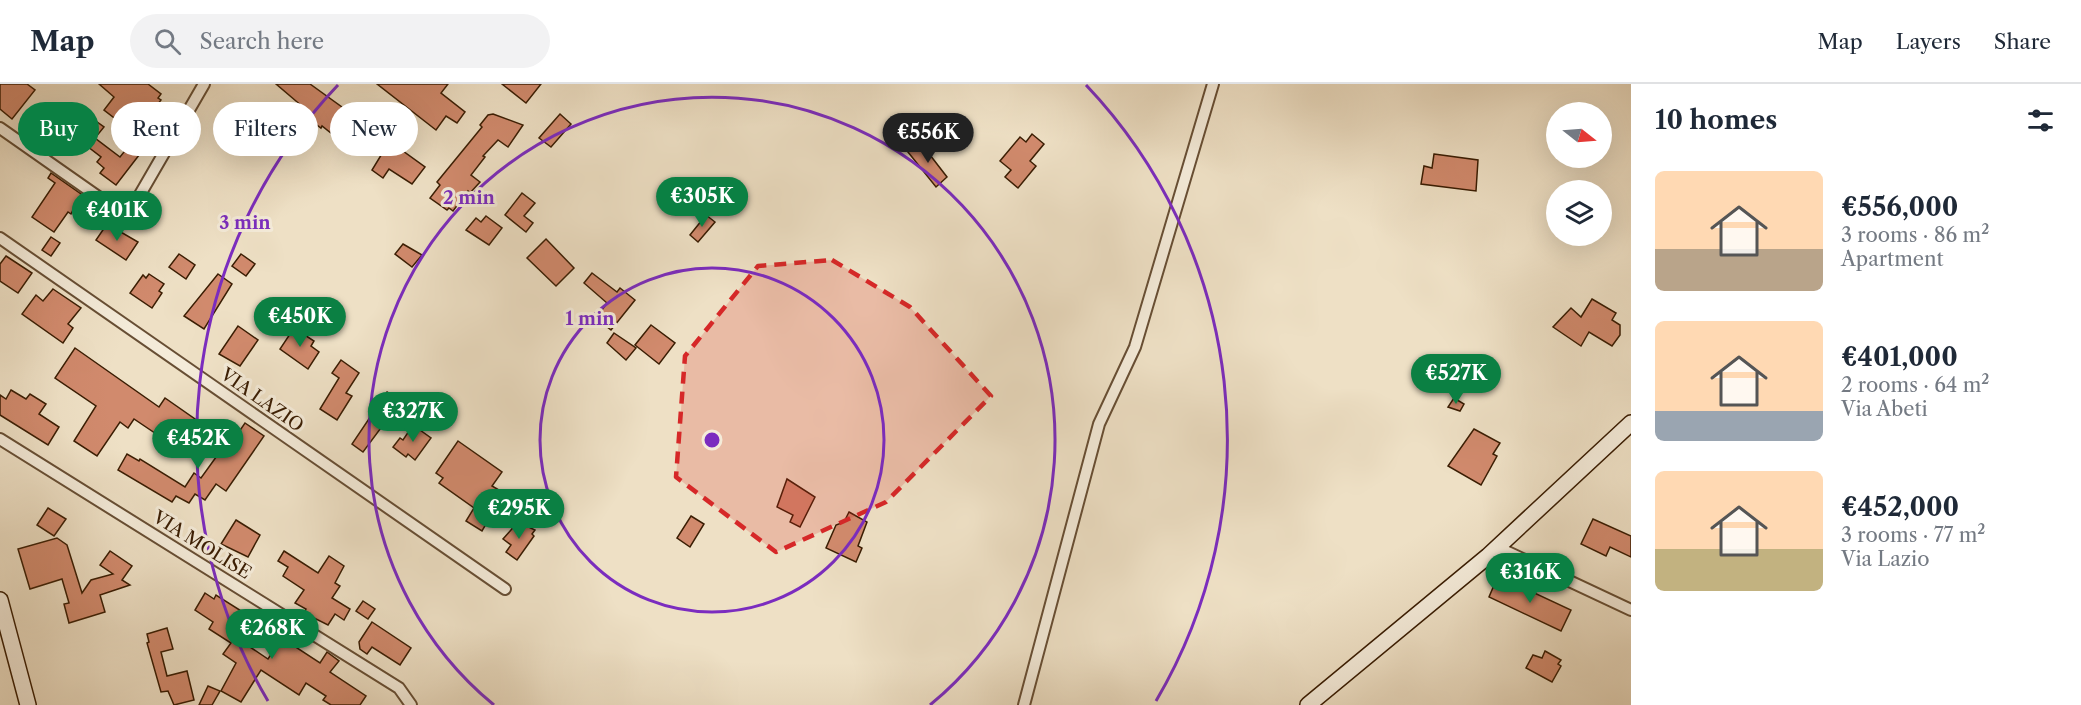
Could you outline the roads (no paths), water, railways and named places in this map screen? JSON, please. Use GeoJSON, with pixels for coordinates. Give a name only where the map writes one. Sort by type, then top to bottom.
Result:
{"type":"FeatureCollection","features":[{"type":"Feature","properties":{"kind":"street"},"geometry":{"type":"LineString","coordinates":[[1024,705],[1099,424],[1135,347],[1213,84]]}},
{"type":"Feature","properties":{"kind":"street"},"geometry":{"type":"LineString","coordinates":[[0,128],[128,217],[201,85]]}},
{"type":"Feature","properties":{"kind":"street","name":"VIA LAZIO"},"geometry":{"type":"LineString","coordinates":[[0,238],[505,589]]}},
{"type":"Feature","properties":{"kind":"street"},"geometry":{"type":"LineString","coordinates":[[1308,705],[1497,548],[1631,423]]}},
{"type":"Feature","properties":{"kind":"street","name":"VIA MOLISE"},"geometry":{"type":"LineString","coordinates":[[0,439],[399,688],[411,705]]}},
{"type":"Feature","properties":{"kind":"street"},"geometry":{"type":"LineString","coordinates":[[1497,548],[1631,610]]}},
{"type":"Feature","properties":{"kind":"street"},"geometry":{"type":"LineString","coordinates":[[0,600],[28,705]]}}]}
